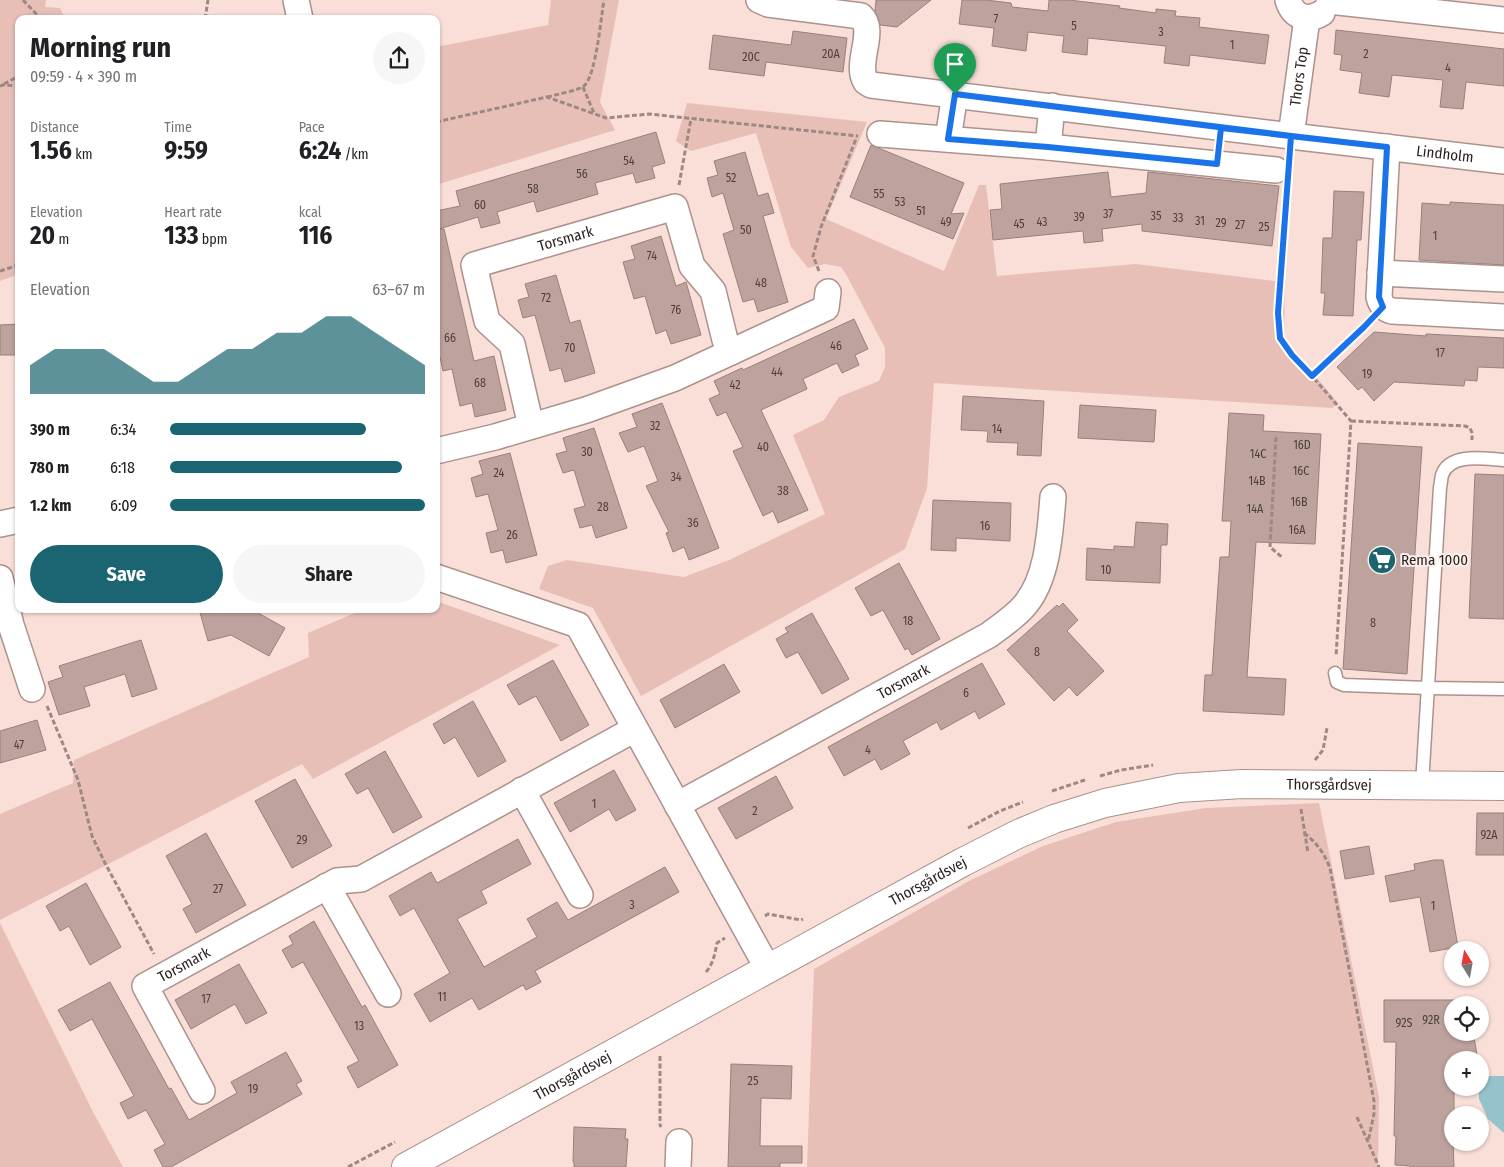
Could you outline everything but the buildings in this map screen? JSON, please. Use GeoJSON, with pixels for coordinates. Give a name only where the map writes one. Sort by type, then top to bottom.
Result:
{"type":"FeatureCollection","features":[{"type":"Feature","properties":{"kind":"street"},"geometry":{"type":"LineString","coordinates":[[296,0],[299,15]]}},
{"type":"Feature","properties":{"kind":"street","name":"Lindholm"},"geometry":{"type":"LineString","coordinates":[[759,0],[768,4],[857,7],[867,28],[863,71],[864,79],[871,85],[1504,161]]}},
{"type":"Feature","properties":{"kind":"street"},"geometry":{"type":"LineString","coordinates":[[1288,0],[1294,13],[1300,17],[1307,18],[1321,14],[1329,1],[1504,20]]}},
{"type":"Feature","properties":{"kind":"street","name":"Thors Top"},"geometry":{"type":"LineString","coordinates":[[1291,136],[1307,18]]}},
{"type":"Feature","properties":{"kind":"street"},"geometry":{"type":"LineString","coordinates":[[948,139],[955,94]]}},
{"type":"Feature","properties":{"kind":"street"},"geometry":{"type":"LineString","coordinates":[[1048,147],[1052,106]]}},
{"type":"Feature","properties":{"kind":"street"},"geometry":{"type":"LineString","coordinates":[[1217,164],[1221,128]]}},
{"type":"Feature","properties":{"kind":"street"},"geometry":{"type":"LineString","coordinates":[[869,135],[1048,147],[1217,164],[1282,178]]}},
{"type":"Feature","properties":{"kind":"street"},"geometry":{"type":"LineString","coordinates":[[1387,147],[1379,297],[1383,307],[1386,310],[1392,311],[1504,317]]}},
{"type":"Feature","properties":{"kind":"street"},"geometry":{"type":"LineString","coordinates":[[675,208],[692,266],[713,291],[726,340],[732,352]]}},
{"type":"Feature","properties":{"kind":"street","name":"Torsmark"},"geometry":{"type":"LineString","coordinates":[[531,426],[512,344],[487,321],[474,265],[675,208]]}},
{"type":"Feature","properties":{"kind":"street"},"geometry":{"type":"LineString","coordinates":[[1380,273],[1504,279]]}},
{"type":"Feature","properties":{"kind":"street"},"geometry":{"type":"LineString","coordinates":[[1460,314],[1462,277]]}},
{"type":"Feature","properties":{"kind":"street"},"geometry":{"type":"LineString","coordinates":[[440,450],[496,437],[586,410],[674,378],[826,308],[828,292]]}},
{"type":"Feature","properties":{"kind":"street","name":"Torsmark"},"geometry":{"type":"LineString","coordinates":[[677,804],[989,635],[1009,621],[1025,605],[1035,590],[1041,575],[1050,534],[1053,497]]}},
{"type":"Feature","properties":{"kind":"street"},"geometry":{"type":"LineString","coordinates":[[0,524],[15,521]]}},
{"type":"Feature","properties":{"kind":"street"},"geometry":{"type":"LineString","coordinates":[[0,578],[11,625],[32,689]]}},
{"type":"Feature","properties":{"kind":"street"},"geometry":{"type":"LineString","coordinates":[[440,578],[578,625],[768,969]]}},
{"type":"Feature","properties":{"kind":"street","name":"Torsmark"},"geometry":{"type":"LineString","coordinates":[[202,1091],[145,986],[337,881],[361,879],[635,729]]}},
{"type":"Feature","properties":{"kind":"street","name":"Thorsgårdsvej"},"geometry":{"type":"LineString","coordinates":[[406,1167],[963,862],[1018,834],[1054,819],[1105,803],[1179,788],[1242,784],[1307,773],[1422,785],[1504,786]]}},
{"type":"Feature","properties":{"kind":"street"},"geometry":{"type":"LineString","coordinates":[[522,790],[580,895]]}},
{"type":"Feature","properties":{"kind":"street"},"geometry":{"type":"LineString","coordinates":[[327,886],[388,994]]}},
{"type":"Feature","properties":{"kind":"street"},"geometry":{"type":"LineString","coordinates":[[678,1167],[679,1142]]}},
{"type":"Feature","properties":{"kind":"lane"},"geometry":{"type":"LineString","coordinates":[[1422,785],[1442,474],[1448,466],[1471,458],[1504,460]]}},
{"type":"Feature","properties":{"kind":"lane"},"geometry":{"type":"LineString","coordinates":[[1335,673],[1337,682],[1344,685],[1504,689]]}},
{"type":"Feature","properties":{"kind":"path"},"geometry":{"type":"LineString","coordinates":[[23,0],[36,15]]}},
{"type":"Feature","properties":{"kind":"path"},"geometry":{"type":"LineString","coordinates":[[206,15],[208,0]]}},
{"type":"Feature","properties":{"kind":"path"},"geometry":{"type":"LineString","coordinates":[[440,121],[547,97],[583,86],[588,80],[594,64],[604,0]]}},
{"type":"Feature","properties":{"kind":"path"},"geometry":{"type":"LineString","coordinates":[[2,85],[15,78]]}},
{"type":"Feature","properties":{"kind":"path"},"geometry":{"type":"LineString","coordinates":[[2,85],[15,86]]}},
{"type":"Feature","properties":{"kind":"path"},"geometry":{"type":"LineString","coordinates":[[583,86],[594,114]]}},
{"type":"Feature","properties":{"kind":"path"},"geometry":{"type":"LineString","coordinates":[[547,97],[606,118],[648,114],[869,135],[820,227],[813,256],[828,292]]}},
{"type":"Feature","properties":{"kind":"path"},"geometry":{"type":"LineString","coordinates":[[675,208],[691,118]]}},
{"type":"Feature","properties":{"kind":"path"},"geometry":{"type":"LineString","coordinates":[[1282,178],[1278,313],[1280,338],[1292,355],[1351,421],[1335,673]]}},
{"type":"Feature","properties":{"kind":"path"},"geometry":{"type":"LineString","coordinates":[[0,271],[15,266]]}},
{"type":"Feature","properties":{"kind":"path"},"geometry":{"type":"LineString","coordinates":[[1312,376],[1383,307]]}},
{"type":"Feature","properties":{"kind":"path"},"geometry":{"type":"LineString","coordinates":[[1351,421],[1465,426],[1470,428],[1472,433],[1471,458]]}},
{"type":"Feature","properties":{"kind":"path"},"geometry":{"type":"LineString","coordinates":[[1276,437],[1270,546],[1283,558]]}},
{"type":"Feature","properties":{"kind":"path"},"geometry":{"type":"LineString","coordinates":[[32,689],[42,694],[78,780],[92,836],[105,864],[165,974]]}},
{"type":"Feature","properties":{"kind":"path"},"geometry":{"type":"LineString","coordinates":[[1308,853],[1300,806],[1307,773],[1323,750],[1327,728]]}},
{"type":"Feature","properties":{"kind":"path"},"geometry":{"type":"LineString","coordinates":[[1304,833],[1320,848],[1330,868],[1374,1101],[1374,1114],[1368,1142]]}},
{"type":"Feature","properties":{"kind":"path"},"geometry":{"type":"LineString","coordinates":[[647,1034],[658,1050],[661,1059],[660,1125],[679,1142]]}},
{"type":"Feature","properties":{"kind":"path"},"geometry":{"type":"LineString","coordinates":[[1356,1117],[1379,1167]]}},
{"type":"Feature","properties":{"kind":"shaded area"},"geometry":{"type":"Polygon","coordinates":[[[0,0],[46,0],[45,7],[60,8],[63,15],[15,15],[15,275],[0,281],[0,0]]]}},
{"type":"Feature","properties":{"kind":"shaded area"},"geometry":{"type":"Polygon","coordinates":[[[551,0],[619,0],[600,102],[615,130],[440,184],[440,46],[548,25],[551,0]]]}},
{"type":"Feature","properties":{"kind":"shaded area"},"geometry":{"type":"Polygon","coordinates":[[[687,103],[867,122],[826,219],[944,271],[979,185],[986,185],[997,276],[1136,264],[1274,281],[1285,279],[1284,339],[1338,403],[1332,408],[934,383],[927,488],[905,549],[641,696],[593,608],[539,589],[548,566],[567,560],[684,577],[729,560],[825,514],[793,435],[824,420],[839,397],[879,381],[885,367],[885,348],[841,267],[825,264],[808,268],[791,247],[756,133],[691,151],[676,141],[687,103]]]}},
{"type":"Feature","properties":{"kind":"shaded area"},"geometry":{"type":"Polygon","coordinates":[[[440,602],[560,645],[313,779],[302,764],[0,920],[0,814],[73,783],[74,760],[309,657],[308,633],[355,613],[440,613],[440,602]]]}},
{"type":"Feature","properties":{"kind":"shaded area"},"geometry":{"type":"Polygon","coordinates":[[[1319,803],[1379,1097],[1378,1167],[807,1167],[814,969],[969,881],[1043,846],[1116,822],[1206,808],[1319,803]]]}},
{"type":"Feature","properties":{"kind":"shaded area"},"geometry":{"type":"Polygon","coordinates":[[[0,923],[92,1110],[123,1167],[0,1167],[0,923]]]}},
{"type":"Feature","properties":{"kind":"water"},"geometry":{"type":"Polygon","coordinates":[[[1489,1076],[1504,1076],[1504,1133],[1489,1120],[1489,1106],[1482,1106],[1479,1096],[1489,1096],[1489,1076]]]}},
{"type":"Feature","properties":{"kind":"place","name":"Rema 1000"},"geometry":{"type":"Point","coordinates":[1382,560]}},
{"type":"Feature","properties":{"kind":"route"},"geometry":{"type":"LineString","coordinates":[[955,94],[948,139],[1217,164],[1221,128],[1291,136],[1387,147],[1379,297],[1383,307],[1312,376],[1292,355],[1280,338],[1278,313],[1291,136],[955,94]]}}]}
